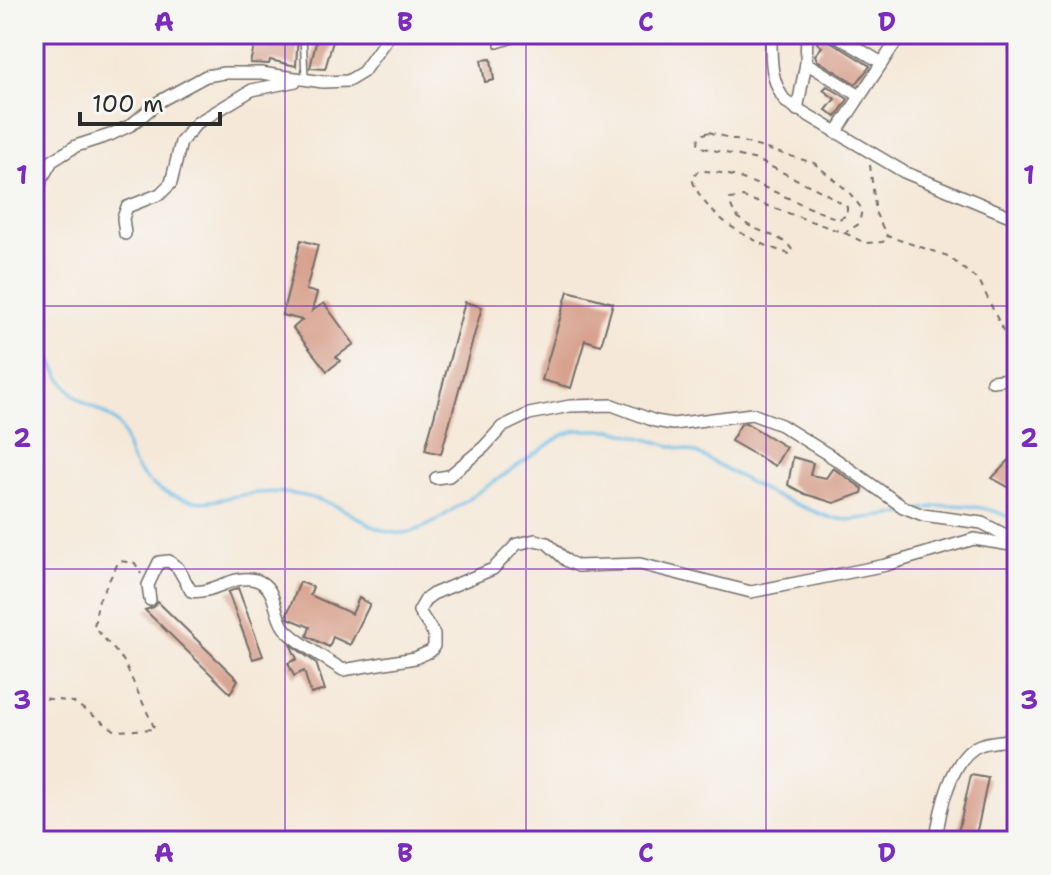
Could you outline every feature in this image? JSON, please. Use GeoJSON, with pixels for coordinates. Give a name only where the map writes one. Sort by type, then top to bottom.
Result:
{"type":"FeatureCollection","features":[{"type":"Feature","properties":{"kind":"street"},"geometry":{"type":"LineString","coordinates":[[35,216],[41,180],[52,161],[76,146],[131,125],[160,101],[206,76],[261,73],[323,82],[356,78],[390,34]]}},
{"type":"Feature","properties":{"kind":"street"},"geometry":{"type":"LineString","coordinates":[[771,34],[772,73],[776,88],[786,102],[904,172],[1017,219]]}},
{"type":"Feature","properties":{"kind":"street"},"geometry":{"type":"LineString","coordinates":[[797,110],[806,63],[807,34]]}},
{"type":"Feature","properties":{"kind":"street"},"geometry":{"type":"LineString","coordinates":[[834,34],[882,63]]}},
{"type":"Feature","properties":{"kind":"street"},"geometry":{"type":"LineString","coordinates":[[836,133],[897,35]]}},
{"type":"Feature","properties":{"kind":"street"},"geometry":{"type":"LineString","coordinates":[[806,63],[860,96]]}},
{"type":"Feature","properties":{"kind":"street"},"geometry":{"type":"LineString","coordinates":[[125,234],[123,218],[127,207],[160,194],[171,183],[181,142],[197,123],[252,90],[305,79]]}},
{"type":"Feature","properties":{"kind":"street"},"geometry":{"type":"LineString","coordinates":[[992,381],[1017,378]]}},
{"type":"Feature","properties":{"kind":"street"},"geometry":{"type":"LineString","coordinates":[[436,478],[449,476],[484,447],[502,427],[529,414],[570,406],[612,405],[655,421],[673,424],[752,414],[781,425],[903,507],[923,515],[982,523],[1017,544]]}},
{"type":"Feature","properties":{"kind":"street"},"geometry":{"type":"LineString","coordinates":[[150,600],[148,585],[159,562],[169,561],[178,568],[191,591],[201,593],[240,578],[256,580],[266,586],[274,598],[283,627],[343,670],[415,658],[431,651],[434,634],[419,611],[426,599],[493,569],[517,544],[527,541],[547,543],[567,561],[578,566],[640,564],[751,592],[886,565],[974,539],[1017,544]]}},
{"type":"Feature","properties":{"kind":"street"},"geometry":{"type":"LineString","coordinates":[[936,841],[955,770],[978,746],[1005,742],[1017,736]]}},
{"type":"Feature","properties":{"kind":"lane"},"geometry":{"type":"LineString","coordinates":[[303,34],[305,79]]}},
{"type":"Feature","properties":{"kind":"lane"},"geometry":{"type":"LineString","coordinates":[[498,45],[531,34]]}},
{"type":"Feature","properties":{"kind":"path"},"geometry":{"type":"LineString","coordinates":[[844,233],[859,224],[862,209],[848,191],[814,163],[709,132],[699,136],[698,144],[704,148],[757,160],[847,207],[847,215],[839,219],[712,170],[698,171],[692,179],[695,190],[715,214],[769,248],[790,254],[793,252],[788,243],[741,221],[731,208],[730,199],[743,197],[873,244],[883,242],[887,236]]}},
{"type":"Feature","properties":{"kind":"path"},"geometry":{"type":"LineString","coordinates":[[869,153],[876,214],[887,236],[948,256],[980,282],[1017,360]]}},
{"type":"Feature","properties":{"kind":"path"},"geometry":{"type":"LineString","coordinates":[[34,697],[73,702],[116,731],[155,729],[123,660],[94,627],[98,602],[119,561],[135,563],[148,585]]}},
{"type":"Feature","properties":{"kind":"building"},"geometry":{"type":"Polygon","coordinates":[[[257,34],[298,34],[296,66],[270,60],[269,64],[250,63],[257,34]]]}},
{"type":"Feature","properties":{"kind":"building"},"geometry":{"type":"Polygon","coordinates":[[[318,34],[335,34],[325,69],[310,68],[318,34]]]}},
{"type":"Feature","properties":{"kind":"building"},"geometry":{"type":"Polygon","coordinates":[[[824,34],[870,66],[856,84],[817,60],[815,55],[822,47],[817,43],[824,34]]]}},
{"type":"Feature","properties":{"kind":"building"},"geometry":{"type":"Polygon","coordinates":[[[491,59],[494,80],[485,82],[481,60],[491,59]]]}},
{"type":"Feature","properties":{"kind":"building"},"geometry":{"type":"Polygon","coordinates":[[[827,86],[848,99],[836,117],[826,110],[835,99],[823,90],[827,86]]]}},
{"type":"Feature","properties":{"kind":"building"},"geometry":{"type":"Polygon","coordinates":[[[301,240],[318,245],[306,290],[317,293],[312,311],[324,303],[354,344],[336,357],[340,361],[327,371],[293,328],[302,320],[282,315],[301,240]]]}},
{"type":"Feature","properties":{"kind":"building"},"geometry":{"type":"Polygon","coordinates":[[[568,291],[613,303],[601,345],[585,340],[571,388],[542,380],[568,291]]]}},
{"type":"Feature","properties":{"kind":"building"},"geometry":{"type":"Polygon","coordinates":[[[465,302],[482,307],[441,454],[425,450],[465,302]]]}},
{"type":"Feature","properties":{"kind":"building"},"geometry":{"type":"Polygon","coordinates":[[[746,423],[786,447],[775,466],[731,441],[741,424],[746,423]]]}},
{"type":"Feature","properties":{"kind":"building"},"geometry":{"type":"Polygon","coordinates":[[[1017,452],[1017,492],[992,478],[1017,452]]]}},
{"type":"Feature","properties":{"kind":"building"},"geometry":{"type":"Polygon","coordinates":[[[793,457],[813,463],[810,475],[826,478],[833,468],[863,489],[862,493],[834,503],[805,494],[788,485],[793,457]]]}},
{"type":"Feature","properties":{"kind":"building"},"geometry":{"type":"Polygon","coordinates":[[[300,582],[313,587],[310,595],[352,614],[359,598],[370,604],[350,645],[333,637],[329,647],[307,636],[310,627],[288,618],[300,582]]]}},
{"type":"Feature","properties":{"kind":"building"},"geometry":{"type":"Polygon","coordinates":[[[238,588],[263,656],[253,659],[228,592],[238,588]]]}},
{"type":"Feature","properties":{"kind":"building"},"geometry":{"type":"Polygon","coordinates":[[[158,602],[238,680],[230,693],[145,610],[158,602]]]}},
{"type":"Feature","properties":{"kind":"building"},"geometry":{"type":"Polygon","coordinates":[[[290,644],[316,663],[325,690],[311,694],[304,671],[294,676],[288,663],[297,659],[290,644]]]}},
{"type":"Feature","properties":{"kind":"building"},"geometry":{"type":"Polygon","coordinates":[[[971,775],[988,778],[979,822],[974,841],[956,841],[971,775]]]}},
{"type":"Feature","properties":{"kind":"waterway"},"geometry":{"type":"LineString","coordinates":[[34,314],[51,360],[70,390],[119,425],[134,464],[147,480],[164,492],[184,499],[206,502],[252,493],[291,494],[320,500],[376,528],[402,533],[418,530],[436,521],[561,436],[577,430],[613,430],[697,453],[772,495],[831,518],[848,520],[909,513]]}},
{"type":"Feature","properties":{"kind":"waterway"},"geometry":{"type":"LineString","coordinates":[[920,510],[969,506],[994,511],[1017,521]]}}]}
